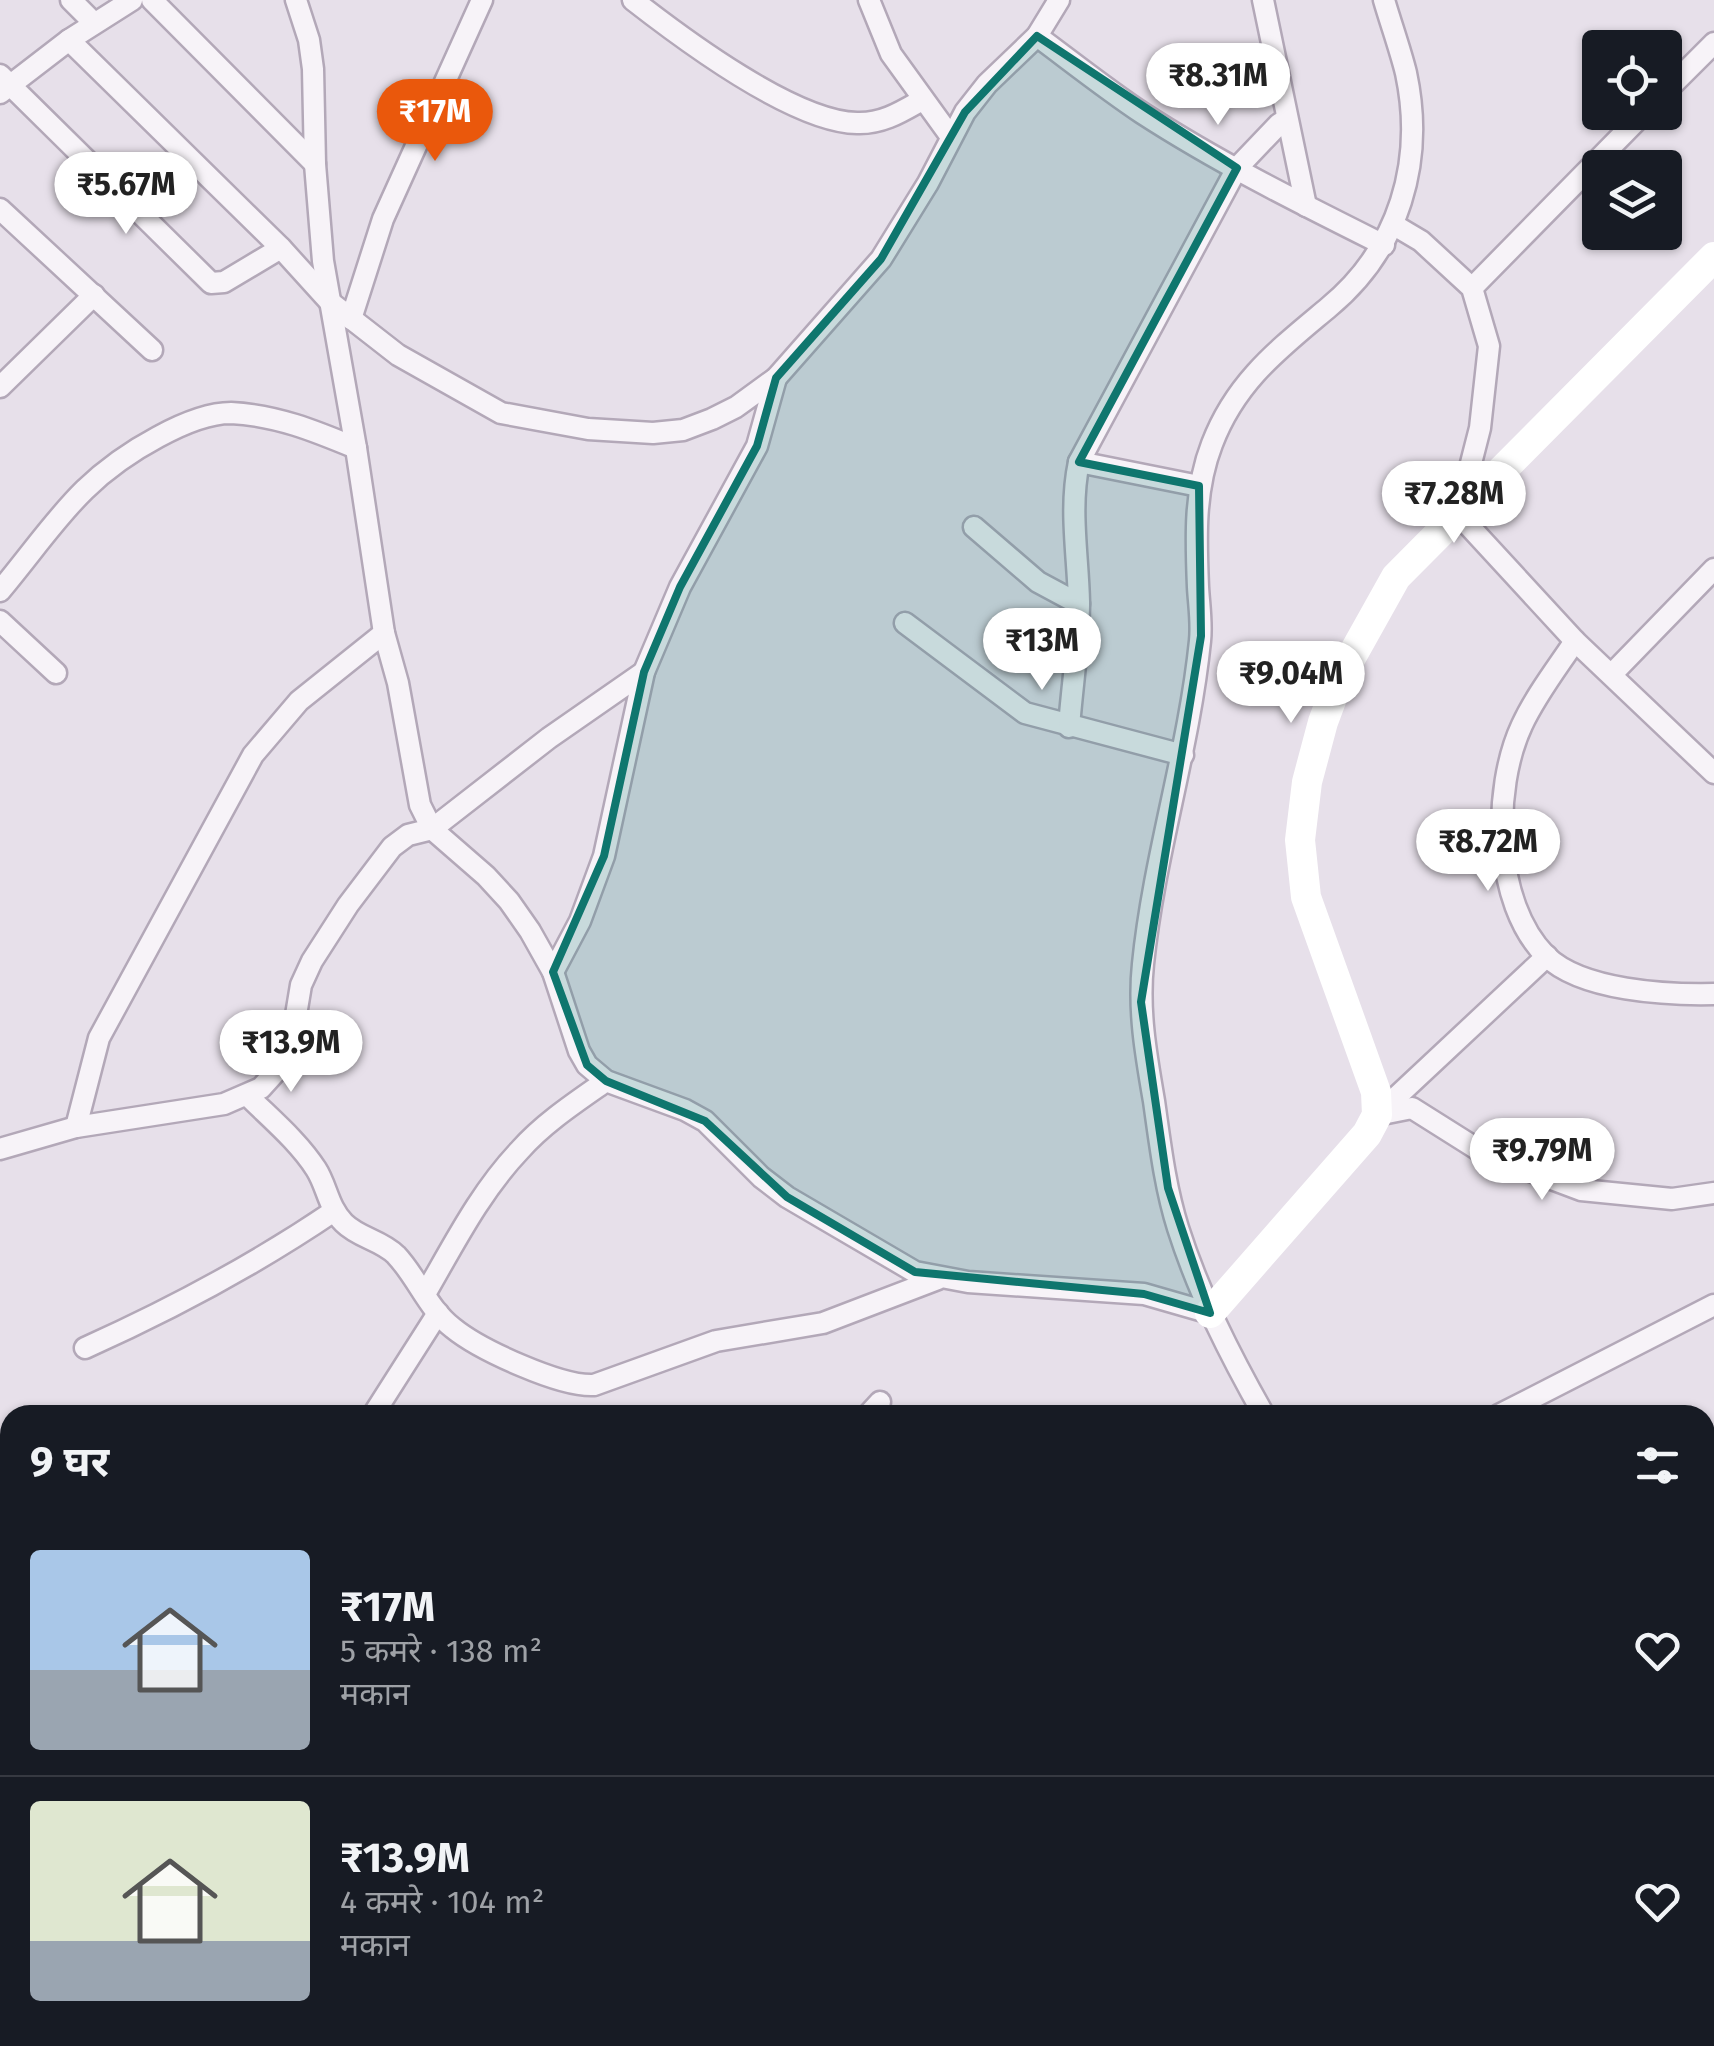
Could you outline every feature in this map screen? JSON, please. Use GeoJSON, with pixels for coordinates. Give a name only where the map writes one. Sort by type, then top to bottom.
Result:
{"type":"FeatureCollection","features":[{"type":"Feature","properties":{"kind":"street"},"geometry":{"type":"LineString","coordinates":[[71,0],[94,23]]}},
{"type":"Feature","properties":{"kind":"street"},"geometry":{"type":"LineString","coordinates":[[132,0],[3,85],[211,283],[224,282],[280,248]]}},
{"type":"Feature","properties":{"kind":"street"},"geometry":{"type":"LineString","coordinates":[[152,0],[315,164]]}},
{"type":"Feature","properties":{"kind":"street"},"geometry":{"type":"LineString","coordinates":[[296,0],[310,40],[314,70],[315,164],[330,302],[384,633],[398,683],[420,804],[432,829],[509,901],[553,972],[578,1051],[587,1065],[606,1081],[705,1121],[761,1177],[787,1196],[898,1263],[938,1279],[1125,1292],[1174,1301],[1210,1314]]}},
{"type":"Feature","properties":{"kind":"street"},"geometry":{"type":"LineString","coordinates":[[351,319],[383,219],[482,0]]}},
{"type":"Feature","properties":{"kind":"street"},"geometry":{"type":"LineString","coordinates":[[633,0],[736,74],[818,115],[855,124],[885,120],[922,100]]}},
{"type":"Feature","properties":{"kind":"street"},"geometry":{"type":"LineString","coordinates":[[870,0],[891,54],[952,137]]}},
{"type":"Feature","properties":{"kind":"street"},"geometry":{"type":"LineString","coordinates":[[69,40],[330,302],[398,355],[500,413],[588,430],[653,433],[683,430],[736,407],[776,378],[881,259],[928,183],[964,112],[1037,36],[1059,0]]}},
{"type":"Feature","properties":{"kind":"street"},"geometry":{"type":"LineString","coordinates":[[1264,0],[1306,206]]}},
{"type":"Feature","properties":{"kind":"street"},"geometry":{"type":"LineString","coordinates":[[1259,1405],[1210,1314],[1168,1188],[1142,1032],[1146,937],[1160,851],[1183,755],[1200,636],[1196,530],[1200,486],[1222,420],[1269,356],[1359,279],[1389,235],[1406,182],[1411,106],[1406,72],[1384,0]]}},
{"type":"Feature","properties":{"kind":"street"},"geometry":{"type":"LineString","coordinates":[[1037,36],[1140,112],[1306,206],[1389,235],[1421,241],[1472,288],[1490,346],[1480,428],[1458,514]]}},
{"type":"Feature","properties":{"kind":"street"},"geometry":{"type":"LineString","coordinates":[[1682,75],[1714,43]]}},
{"type":"Feature","properties":{"kind":"street"},"geometry":{"type":"LineString","coordinates":[[1069,727],[1079,604],[1073,516],[1078,462],[1237,168],[1287,120]]}},
{"type":"Feature","properties":{"kind":"street"},"geometry":{"type":"LineString","coordinates":[[1472,288],[1627,130]]}},
{"type":"Feature","properties":{"kind":"street"},"geometry":{"type":"LineString","coordinates":[[0,209],[152,350]]}},
{"type":"Feature","properties":{"kind":"street"},"geometry":{"type":"LineString","coordinates":[[1377,1115],[1376,1092],[1306,897],[1300,840],[1307,782],[1339,679],[1396,577],[1714,257]]}},
{"type":"Feature","properties":{"kind":"street"},"geometry":{"type":"LineString","coordinates":[[0,387],[94,295]]}},
{"type":"Feature","properties":{"kind":"street"},"geometry":{"type":"LineString","coordinates":[[553,972],[580,920],[604,856],[644,672],[680,587],[756,446],[776,378]]}},
{"type":"Feature","properties":{"kind":"street"},"geometry":{"type":"LineString","coordinates":[[0,590],[75,496],[120,457],[184,423],[226,413],[262,416],[294,423],[356,448]]}},
{"type":"Feature","properties":{"kind":"street"},"geometry":{"type":"LineString","coordinates":[[1078,462],[1200,486]]}},
{"type":"Feature","properties":{"kind":"street"},"geometry":{"type":"LineString","coordinates":[[1458,514],[1575,641],[1714,773]]}},
{"type":"Feature","properties":{"kind":"street"},"geometry":{"type":"LineString","coordinates":[[974,527],[1038,582],[1079,604]]}},
{"type":"Feature","properties":{"kind":"street"},"geometry":{"type":"LineString","coordinates":[[1612,674],[1714,569]]}},
{"type":"Feature","properties":{"kind":"street"},"geometry":{"type":"LineString","coordinates":[[0,621],[56,673]]}},
{"type":"Feature","properties":{"kind":"street"},"geometry":{"type":"LineString","coordinates":[[906,623],[1026,713],[1183,755]]}},
{"type":"Feature","properties":{"kind":"street"},"geometry":{"type":"LineString","coordinates":[[76,1127],[99,1038],[253,755],[299,701],[384,633]]}},
{"type":"Feature","properties":{"kind":"street"},"geometry":{"type":"LineString","coordinates":[[1575,641],[1522,725],[1502,791],[1501,831],[1509,877],[1524,926],[1547,956],[1565,968],[1609,984],[1678,994],[1714,994]]}},
{"type":"Feature","properties":{"kind":"street"},"geometry":{"type":"LineString","coordinates":[[0,1149],[76,1127],[224,1104],[247,1095],[277,1074],[289,1058],[301,986],[312,961],[392,847],[408,835],[432,829],[549,738],[644,672]]}},
{"type":"Feature","properties":{"kind":"street"},"geometry":{"type":"LineString","coordinates":[[1210,1314],[1367,1134],[1377,1115],[1547,956]]}},
{"type":"Feature","properties":{"kind":"street"},"geometry":{"type":"LineString","coordinates":[[426,1294],[464,1226],[522,1147],[606,1081]]}},
{"type":"Feature","properties":{"kind":"street"},"geometry":{"type":"LineString","coordinates":[[247,1095],[312,1163],[334,1211],[346,1226],[397,1256],[452,1328],[576,1386],[594,1386],[716,1341],[836,1319],[938,1279]]}},
{"type":"Feature","properties":{"kind":"street"},"geometry":{"type":"LineString","coordinates":[[1377,1115],[1412,1108],[1484,1154],[1580,1190],[1672,1199],[1714,1194]]}},
{"type":"Feature","properties":{"kind":"street"},"geometry":{"type":"LineString","coordinates":[[85,1348],[208,1290],[334,1211]]}},
{"type":"Feature","properties":{"kind":"street"},"geometry":{"type":"LineString","coordinates":[[1518,1405],[1714,1305]]}},
{"type":"Feature","properties":{"kind":"street"},"geometry":{"type":"LineString","coordinates":[[380,1405],[438,1313]]}},
{"type":"Feature","properties":{"kind":"highlighted area"},"geometry":{"type":"Polygon","coordinates":[[[1037,36],[1237,168],[1079,462],[1199,486],[1201,636],[1141,1002],[1168,1188],[1210,1313],[1144,1294],[915,1272],[787,1197],[705,1121],[606,1081],[587,1065],[553,972],[604,856],[644,672],[680,587],[757,446],[776,378],[881,259],[965,112],[1037,36]]]}}]}
